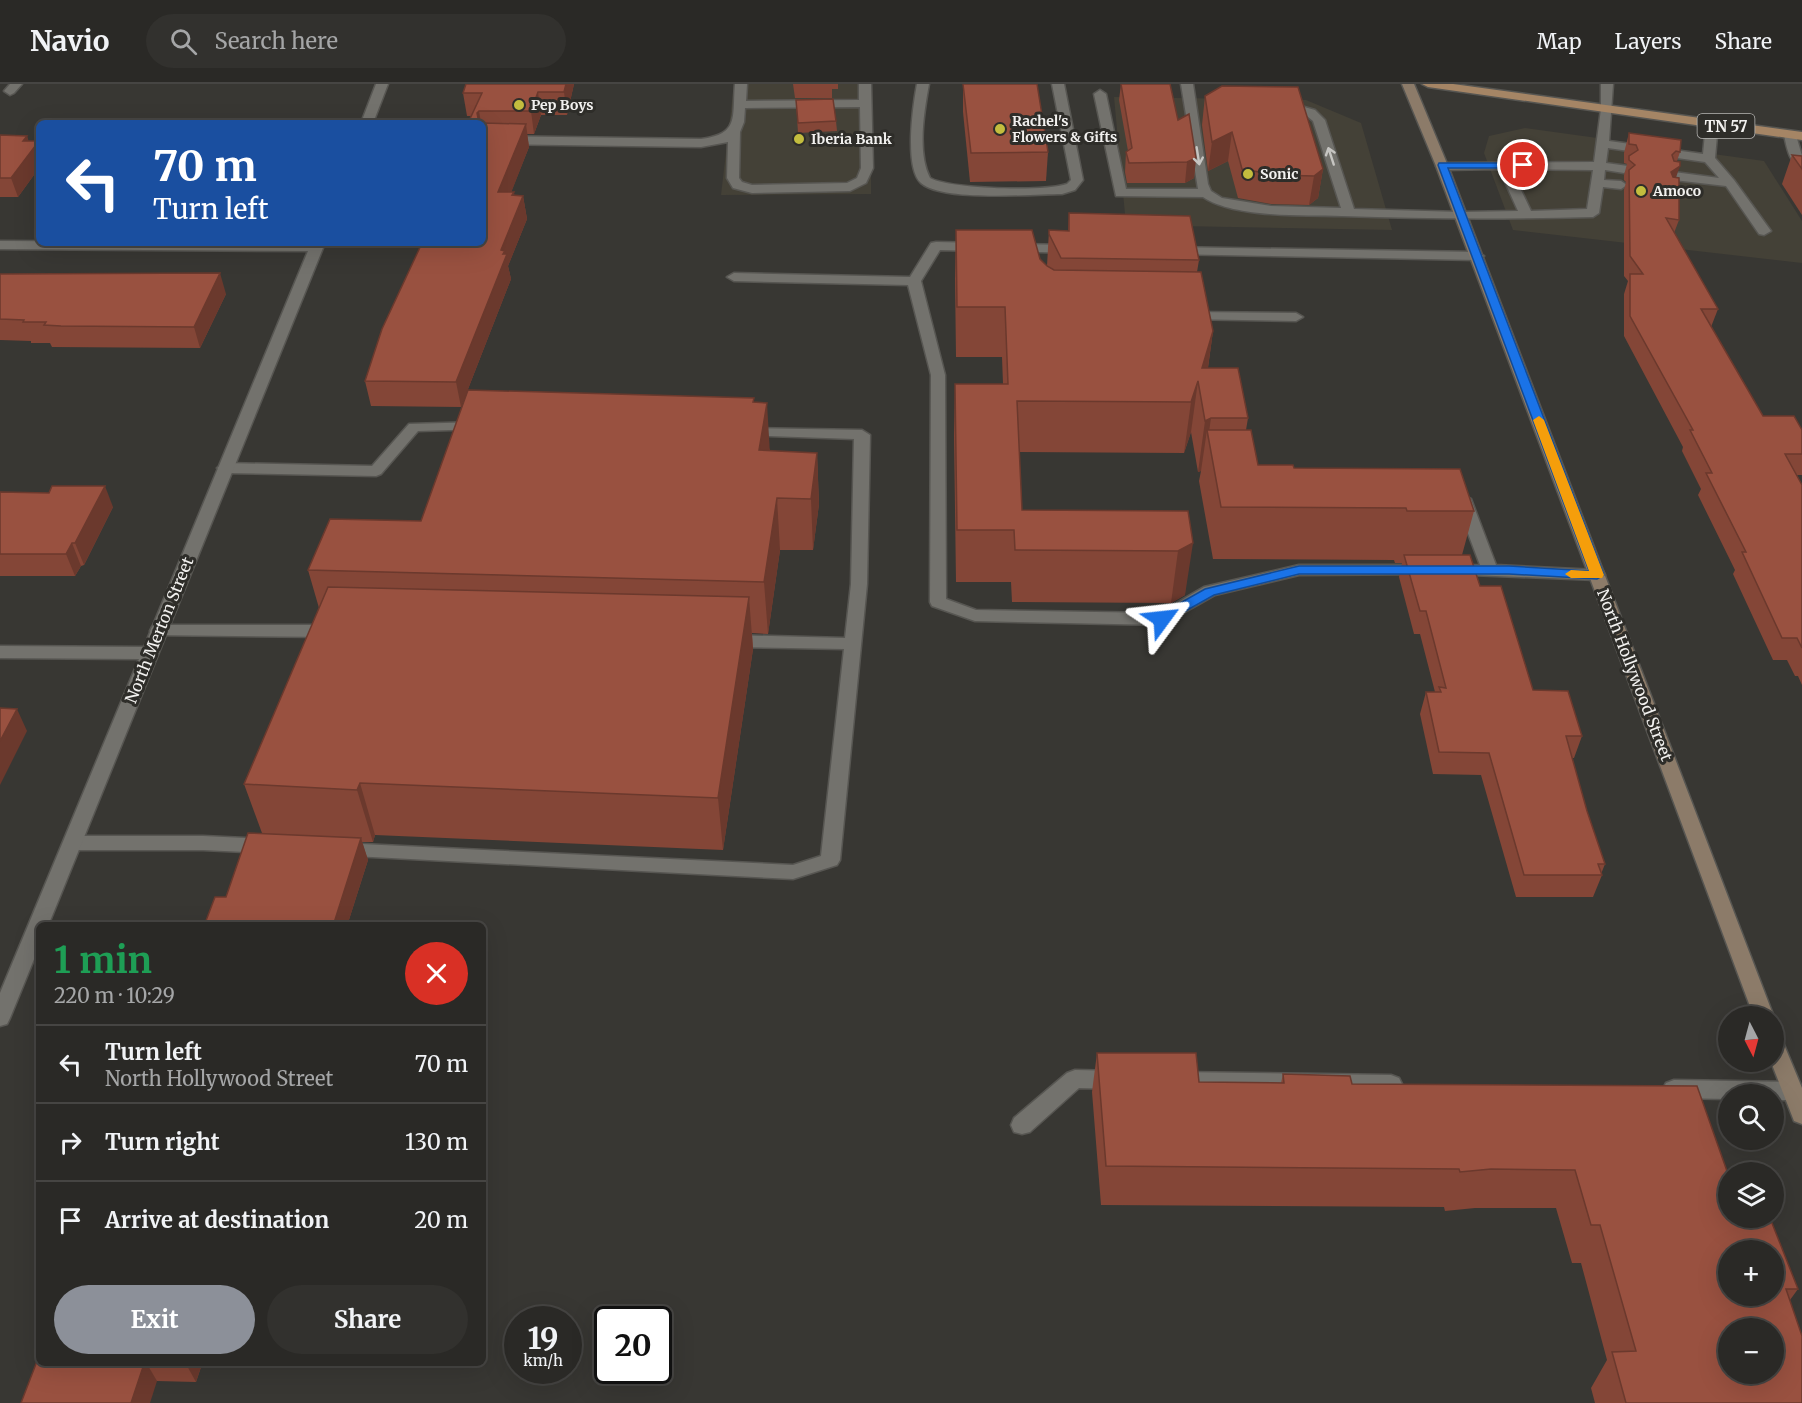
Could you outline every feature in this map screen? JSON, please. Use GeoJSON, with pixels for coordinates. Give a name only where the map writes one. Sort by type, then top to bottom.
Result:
{"type":"FeatureCollection","features":[{"type":"Feature","properties":{"kind":"main road","name":"North Hollywood Street"},"geometry":{"type":"LineString","coordinates":[[1408,84],[1477,256],[1760,1006]]}},
{"type":"Feature","properties":{"kind":"main road","name":"TN 57"},"geometry":{"type":"LineString","coordinates":[[1428,84],[1796,135]]}},
{"type":"Feature","properties":{"kind":"main road"},"geometry":{"type":"LineString","coordinates":[[1784,1070],[1802,1115]]}},
{"type":"Feature","properties":{"kind":"street"},"geometry":{"type":"LineString","coordinates":[[368,120],[382,84]]}},
{"type":"Feature","properties":{"kind":"street"},"geometry":{"type":"LineString","coordinates":[[741,84],[734,132],[733,178],[737,185],[752,189],[850,187],[862,180],[867,168],[865,84]]}},
{"type":"Feature","properties":{"kind":"street"},"geometry":{"type":"LineString","coordinates":[[923,84],[920,102],[920,171],[926,181],[938,187],[958,191],[1062,190],[1071,187],[1077,180],[1058,84]]}},
{"type":"Feature","properties":{"kind":"street"},"geometry":{"type":"LineString","coordinates":[[1187,84],[1195,98],[1202,184],[1206,193],[1218,201],[1271,210],[1461,216],[1593,213],[1601,166],[1607,109],[1607,84]]}},
{"type":"Feature","properties":{"kind":"street"},"geometry":{"type":"LineString","coordinates":[[1100,94],[1120,193],[1206,193]]}},
{"type":"Feature","properties":{"kind":"street"},"geometry":{"type":"LineString","coordinates":[[739,105],[866,103]]}},
{"type":"Feature","properties":{"kind":"street"},"geometry":{"type":"LineString","coordinates":[[1272,104],[1299,108],[1311,113],[1319,120],[1349,212]]}},
{"type":"Feature","properties":{"kind":"street"},"geometry":{"type":"LineString","coordinates":[[1709,159],[1712,124]]}},
{"type":"Feature","properties":{"kind":"street"},"geometry":{"type":"LineString","coordinates":[[486,140],[701,144],[722,140],[734,132]]}},
{"type":"Feature","properties":{"kind":"street"},"geometry":{"type":"LineString","coordinates":[[1796,135],[1797,157],[1802,164]]}},
{"type":"Feature","properties":{"kind":"street"},"geometry":{"type":"LineString","coordinates":[[1603,144],[1709,159],[1731,183],[1764,231]]}},
{"type":"Feature","properties":{"kind":"street"},"geometry":{"type":"LineString","coordinates":[[1442,165],[1601,166],[1624,169]]}},
{"type":"Feature","properties":{"kind":"street"},"geometry":{"type":"LineString","coordinates":[[1503,165],[1527,216]]}},
{"type":"Feature","properties":{"kind":"street"},"geometry":{"type":"LineString","coordinates":[[1674,176],[1731,183]]}},
{"type":"Feature","properties":{"kind":"street"},"geometry":{"type":"LineString","coordinates":[[1682,190],[1709,180]]}},
{"type":"Feature","properties":{"kind":"street"},"geometry":{"type":"LineString","coordinates":[[1598,183],[1621,185]]}},
{"type":"Feature","properties":{"kind":"street"},"geometry":{"type":"LineString","coordinates":[[0,245],[36,245]]}},
{"type":"Feature","properties":{"kind":"street","name":"North Merton Street"},"geometry":{"type":"LineString","coordinates":[[40,922],[317,246]]}},
{"type":"Feature","properties":{"kind":"street"},"geometry":{"type":"LineString","coordinates":[[1082,249],[1035,254],[996,247],[936,246],[914,281],[938,375],[938,602],[975,615],[1162,619],[1210,591],[1299,570],[1490,570],[1597,575]]}},
{"type":"Feature","properties":{"kind":"street"},"geometry":{"type":"LineString","coordinates":[[1152,250],[1477,256]]}},
{"type":"Feature","properties":{"kind":"street"},"geometry":{"type":"LineString","coordinates":[[734,277],[914,281]]}},
{"type":"Feature","properties":{"kind":"street"},"geometry":{"type":"LineString","coordinates":[[1168,315],[1296,317]]}},
{"type":"Feature","properties":{"kind":"street"},"geometry":{"type":"LineString","coordinates":[[225,468],[376,471],[414,427],[494,426]]}},
{"type":"Feature","properties":{"kind":"street"},"geometry":{"type":"LineString","coordinates":[[329,849],[793,872],[830,860],[859,584],[862,435],[732,432]]}},
{"type":"Feature","properties":{"kind":"street"},"geometry":{"type":"LineString","coordinates":[[1457,485],[1490,570]]}},
{"type":"Feature","properties":{"kind":"street"},"geometry":{"type":"LineString","coordinates":[[158,631],[350,631]]}},
{"type":"Feature","properties":{"kind":"street"},"geometry":{"type":"LineString","coordinates":[[709,640],[852,644]]}},
{"type":"Feature","properties":{"kind":"street"},"geometry":{"type":"LineString","coordinates":[[0,652],[149,654]]}},
{"type":"Feature","properties":{"kind":"street"},"geometry":{"type":"LineString","coordinates":[[73,843],[203,843],[282,847]]}},
{"type":"Feature","properties":{"kind":"street","name":"North Merton Street"},"geometry":{"type":"LineString","coordinates":[[0,1018],[36,932]]}},
{"type":"Feature","properties":{"kind":"street"},"geometry":{"type":"LineString","coordinates":[[1022,1125],[1075,1079],[1134,1080]]}},
{"type":"Feature","properties":{"kind":"street"},"geometry":{"type":"LineString","coordinates":[[1158,1081],[1407,1085]]}},
{"type":"Feature","properties":{"kind":"street"},"geometry":{"type":"LineString","coordinates":[[1657,1089],[1792,1091]]}},
{"type":"Feature","properties":{"kind":"shaded area","name":"Iberia Bank"},"geometry":{"type":"Polygon","coordinates":[[[734,84],[871,84],[871,194],[721,195],[734,84]]]}},
{"type":"Feature","properties":{"kind":"shaded area","name":"Sonic"},"geometry":{"type":"Polygon","coordinates":[[[1114,97],[1306,100],[1361,123],[1392,230],[1126,225],[1114,97]]]}},
{"type":"Feature","properties":{"kind":"shaded area","name":"Amoco"},"geometry":{"type":"Polygon","coordinates":[[[1525,128],[1764,161],[1802,221],[1802,263],[1513,230],[1484,153],[1489,136],[1525,128]]]}},
{"type":"Feature","properties":{"kind":"building"},"geometry":{"type":"Polygon","coordinates":[[[466,84],[566,84],[564,92],[538,92],[531,111],[479,111],[477,113],[478,120],[469,120],[482,93],[463,93],[466,84]]]}},
{"type":"Feature","properties":{"kind":"building","name":"Rachel's Flowers & Gifts"},"geometry":{"type":"Polygon","coordinates":[[[963,84],[1037,84],[1048,152],[971,153],[963,84]]]}},
{"type":"Feature","properties":{"kind":"building"},"geometry":{"type":"Polygon","coordinates":[[[1121,84],[1170,84],[1178,120],[1189,114],[1196,158],[1187,162],[1129,163],[1126,152],[1132,148],[1121,84]]]}},
{"type":"Feature","properties":{"kind":"building"},"geometry":{"type":"Polygon","coordinates":[[[1222,86],[1298,87],[1323,169],[1314,176],[1276,175],[1242,169],[1232,132],[1212,142],[1205,96],[1222,86]]]}},
{"type":"Feature","properties":{"kind":"building"},"geometry":{"type":"Polygon","coordinates":[[[833,99],[836,121],[798,123],[796,100],[833,99]]]}},
{"type":"Feature","properties":{"kind":"building"},"geometry":{"type":"Polygon","coordinates":[[[486,123],[526,124],[498,192],[514,192],[512,195],[523,196],[501,250],[505,251],[503,254],[507,254],[456,382],[365,381],[382,329],[421,246],[486,246],[486,123]]]}},
{"type":"Feature","properties":{"kind":"building"},"geometry":{"type":"Polygon","coordinates":[[[1629,133],[1681,140],[1680,152],[1676,151],[1672,155],[1674,161],[1680,162],[1680,166],[1671,172],[1673,177],[1679,178],[1679,220],[1666,218],[1718,309],[1701,309],[1763,416],[1794,416],[1802,430],[1802,454],[1785,454],[1802,485],[1802,648],[1797,638],[1782,638],[1742,552],[1746,552],[1706,473],[1712,473],[1690,430],[1693,430],[1630,316],[1630,274],[1643,274],[1630,256],[1629,170],[1635,165],[1629,160],[1629,156],[1638,150],[1636,145],[1629,144],[1629,133]]]}},
{"type":"Feature","properties":{"kind":"building"},"geometry":{"type":"Polygon","coordinates":[[[0,135],[27,136],[23,141],[36,141],[36,145],[11,178],[0,178],[0,135]]]}},
{"type":"Feature","properties":{"kind":"building"},"geometry":{"type":"Polygon","coordinates":[[[1792,155],[1802,156],[1802,169],[1792,155]]]}},
{"type":"Feature","properties":{"kind":"building"},"geometry":{"type":"Polygon","coordinates":[[[1069,213],[1190,216],[1199,260],[1061,258],[1049,230],[1069,231],[1069,213]]]}},
{"type":"Feature","properties":{"kind":"building"},"geometry":{"type":"Polygon","coordinates":[[[956,230],[1032,230],[1040,259],[1054,270],[1201,272],[1213,331],[1202,368],[1238,368],[1248,418],[1211,418],[1205,421],[1198,381],[1191,402],[1017,401],[1022,510],[1188,511],[1193,543],[1178,551],[1015,550],[1014,530],[957,530],[955,384],[1008,384],[1005,307],[957,307],[956,230]]]}},
{"type":"Feature","properties":{"kind":"building"},"geometry":{"type":"Polygon","coordinates":[[[220,273],[194,327],[61,326],[44,325],[46,322],[0,319],[0,274],[220,273]]]}},
{"type":"Feature","properties":{"kind":"building"},"geometry":{"type":"Polygon","coordinates":[[[468,390],[754,398],[753,402],[767,403],[759,450],[817,453],[811,499],[777,498],[764,582],[308,570],[330,519],[421,521],[468,390]]]}},
{"type":"Feature","properties":{"kind":"building"},"geometry":{"type":"Polygon","coordinates":[[[1207,430],[1251,430],[1258,465],[1293,465],[1294,468],[1460,469],[1474,511],[1407,511],[1406,508],[1221,507],[1207,430]]]}},
{"type":"Feature","properties":{"kind":"building"},"geometry":{"type":"Polygon","coordinates":[[[52,486],[105,486],[75,543],[72,543],[66,554],[0,554],[0,492],[49,493],[52,486]]]}},
{"type":"Feature","properties":{"kind":"building"},"geometry":{"type":"Polygon","coordinates":[[[1404,555],[1470,555],[1480,586],[1501,586],[1533,690],[1568,691],[1582,736],[1566,736],[1605,864],[1598,864],[1602,875],[1524,875],[1489,753],[1439,752],[1426,692],[1441,692],[1439,687],[1446,688],[1426,611],[1420,611],[1404,555]]]}},
{"type":"Feature","properties":{"kind":"building"},"geometry":{"type":"Polygon","coordinates":[[[328,587],[749,597],[718,798],[360,783],[357,790],[244,784],[328,587]]]}},
{"type":"Feature","properties":{"kind":"building"},"geometry":{"type":"Polygon","coordinates":[[[0,708],[17,709],[0,741],[0,708]]]}},
{"type":"Feature","properties":{"kind":"building"},"geometry":{"type":"Polygon","coordinates":[[[248,833],[361,838],[334,922],[206,922],[215,897],[226,897],[248,833]]]}},
{"type":"Feature","properties":{"kind":"building"},"geometry":{"type":"Polygon","coordinates":[[[1097,1053],[1196,1053],[1199,1082],[1284,1083],[1283,1074],[1350,1076],[1352,1084],[1697,1086],[1724,1162],[1718,1162],[1718,1228],[1774,1228],[1779,1240],[1718,1240],[1718,1306],[1784,1306],[1784,1254],[1798,1289],[1786,1289],[1802,1336],[1802,1403],[1626,1403],[1612,1352],[1636,1351],[1600,1225],[1591,1225],[1575,1170],[1491,1169],[1460,1172],[1459,1169],[1106,1166],[1097,1053]]]}},
{"type":"Feature","properties":{"kind":"building"},"geometry":{"type":"Polygon","coordinates":[[[36,1364],[36,1366],[143,1366],[131,1403],[21,1403],[36,1364]]]}},
{"type":"Feature","properties":{"kind":"slow traffic"},"geometry":{"type":"LineString","coordinates":[[1539,420],[1597,575],[1571,574]]}},
{"type":"Feature","properties":{"kind":"place","name":"Pep Boys"},"geometry":{"type":"Point","coordinates":[519,105]}},
{"type":"Feature","properties":{"kind":"place","name":"Rachel's Flowers & Gifts"},"geometry":{"type":"Point","coordinates":[1000,129]}},
{"type":"Feature","properties":{"kind":"place","name":"Iberia Bank"},"geometry":{"type":"Point","coordinates":[799,139]}},
{"type":"Feature","properties":{"kind":"place","name":"Sonic"},"geometry":{"type":"Point","coordinates":[1248,174]}},
{"type":"Feature","properties":{"kind":"place","name":"Amoco"},"geometry":{"type":"Point","coordinates":[1641,191]}},
{"type":"Feature","properties":{"kind":"route"},"geometry":{"type":"LineString","coordinates":[[1162,619],[1210,591],[1299,570],[1509,570],[1597,575],[1442,165],[1523,165]]}}]}
